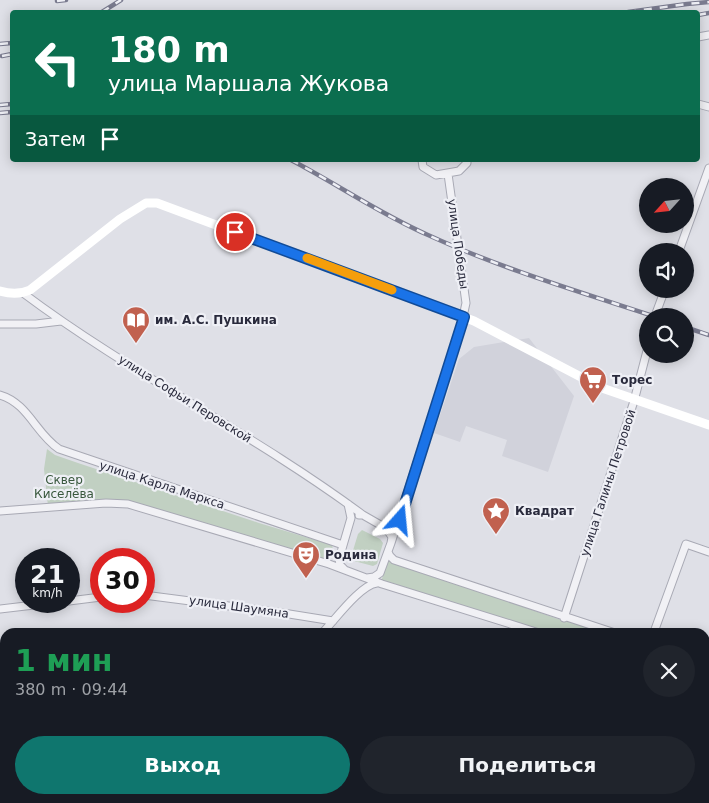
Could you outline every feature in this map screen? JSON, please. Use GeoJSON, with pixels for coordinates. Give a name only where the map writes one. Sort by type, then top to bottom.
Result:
{"type":"FeatureCollection","features":[{"type":"Feature","properties":{"kind":"main road"},"geometry":{"type":"LineString","coordinates":[[0,291],[23,293],[30,290],[120,219],[146,203],[157,203],[464,317],[602,388],[709,425]]}},
{"type":"Feature","properties":{"kind":"street"},"geometry":{"type":"LineString","coordinates":[[422,162],[423,167],[436,176],[459,171],[467,162]]}},
{"type":"Feature","properties":{"kind":"street"},"geometry":{"type":"LineString","coordinates":[[682,243],[709,168]]}},
{"type":"Feature","properties":{"kind":"street","name":"улица Победы"},"geometry":{"type":"LineString","coordinates":[[391,543],[464,317],[466,303],[464,284],[448,174]]}},
{"type":"Feature","properties":{"kind":"street","name":"улица Софьи Перовской"},"geometry":{"type":"LineString","coordinates":[[23,293],[61,322],[260,446],[388,531]]}},
{"type":"Feature","properties":{"kind":"street"},"geometry":{"type":"LineString","coordinates":[[0,324],[61,322]]}},
{"type":"Feature","properties":{"kind":"street","name":"улица Галины Петровой"},"geometry":{"type":"LineString","coordinates":[[564,618],[634,400],[644,363]]}},
{"type":"Feature","properties":{"kind":"street","name":"улица Карла Маркса"},"geometry":{"type":"LineString","coordinates":[[0,395],[11,398],[19,404],[44,437],[59,449],[343,545]]}},
{"type":"Feature","properties":{"kind":"street"},"geometry":{"type":"LineString","coordinates":[[0,510],[118,503],[140,507],[329,564],[344,569],[368,582],[523,628]]}},
{"type":"Feature","properties":{"kind":"street"},"geometry":{"type":"LineString","coordinates":[[344,569],[340,565],[339,559],[350,524],[351,514],[347,504]]}},
{"type":"Feature","properties":{"kind":"street"},"geometry":{"type":"LineString","coordinates":[[350,524],[355,516],[363,515]]}},
{"type":"Feature","properties":{"kind":"street"},"geometry":{"type":"LineString","coordinates":[[388,531],[394,531],[397,528]]}},
{"type":"Feature","properties":{"kind":"street"},"geometry":{"type":"LineString","coordinates":[[327,628],[368,582],[380,573],[391,543],[392,536],[388,531]]}},
{"type":"Feature","properties":{"kind":"street"},"geometry":{"type":"LineString","coordinates":[[655,628],[686,544],[709,552]]}},
{"type":"Feature","properties":{"kind":"street"},"geometry":{"type":"LineString","coordinates":[[388,552],[394,560],[598,628]]}},
{"type":"Feature","properties":{"kind":"street"},"geometry":{"type":"LineString","coordinates":[[329,564],[339,559]]}},
{"type":"Feature","properties":{"kind":"street","name":"улица Шаумяна"},"geometry":{"type":"LineString","coordinates":[[155,596],[333,621]]}},
{"type":"Feature","properties":{"kind":"street"},"geometry":{"type":"LineString","coordinates":[[0,609],[15,607]]}},
{"type":"Feature","properties":{"kind":"shaded area"},"geometry":{"type":"Polygon","coordinates":[[[529,338],[574,396],[548,472],[502,456],[507,440],[466,426],[460,442],[434,433],[459,359],[474,347],[529,338]]]}},
{"type":"Feature","properties":{"kind":"green space","name":"Сквер Киселёва"},"geometry":{"type":"Polygon","coordinates":[[[47,449],[55,455],[78,463],[332,545],[331,558],[325,561],[129,503],[48,506],[44,469],[47,449]]]}},
{"type":"Feature","properties":{"kind":"green space"},"geometry":{"type":"Polygon","coordinates":[[[362,530],[380,539],[383,543],[377,564],[373,566],[354,561],[351,557],[358,534],[362,530]]]}},
{"type":"Feature","properties":{"kind":"green space"},"geometry":{"type":"Polygon","coordinates":[[[389,560],[555,618],[589,628],[532,628],[381,581],[389,560]]]}},
{"type":"Feature","properties":{"kind":"railway"},"geometry":{"type":"LineString","coordinates":[[57,1],[66,0]]}},
{"type":"Feature","properties":{"kind":"railway"},"geometry":{"type":"LineString","coordinates":[[105,10],[121,0]]}},
{"type":"Feature","properties":{"kind":"railway"},"geometry":{"type":"LineString","coordinates":[[643,10],[709,2]]}},
{"type":"Feature","properties":{"kind":"railway"},"geometry":{"type":"LineString","coordinates":[[700,15],[709,13]]}},
{"type":"Feature","properties":{"kind":"railway"},"geometry":{"type":"LineString","coordinates":[[0,44],[10,43]]}},
{"type":"Feature","properties":{"kind":"railway"},"geometry":{"type":"LineString","coordinates":[[2,56],[10,54]]}},
{"type":"Feature","properties":{"kind":"railway"},"geometry":{"type":"LineString","coordinates":[[0,105],[10,104]]}},
{"type":"Feature","properties":{"kind":"railway"},"geometry":{"type":"LineString","coordinates":[[0,113],[10,112]]}},
{"type":"Feature","properties":{"kind":"railway"},"geometry":{"type":"LineString","coordinates":[[295,162],[393,218],[455,247],[539,278],[639,311]]}},
{"type":"Feature","properties":{"kind":"railway"},"geometry":{"type":"LineString","coordinates":[[694,330],[709,335]]}},
{"type":"Feature","properties":{"kind":"slow traffic"},"geometry":{"type":"LineString","coordinates":[[307,258],[392,290]]}},
{"type":"Feature","properties":{"kind":"place","name":"им. А.С. Пушкина"},"geometry":{"type":"Point","coordinates":[136,344]}},
{"type":"Feature","properties":{"kind":"place","name":"Торес"},"geometry":{"type":"Point","coordinates":[593,404]}},
{"type":"Feature","properties":{"kind":"place","name":"Квадрат"},"geometry":{"type":"Point","coordinates":[496,535]}},
{"type":"Feature","properties":{"kind":"place","name":"Родина"},"geometry":{"type":"Point","coordinates":[306,579]}},
{"type":"Feature","properties":{"kind":"route"},"geometry":{"type":"LineString","coordinates":[[235,232],[464,317],[400,520]]}}]}
